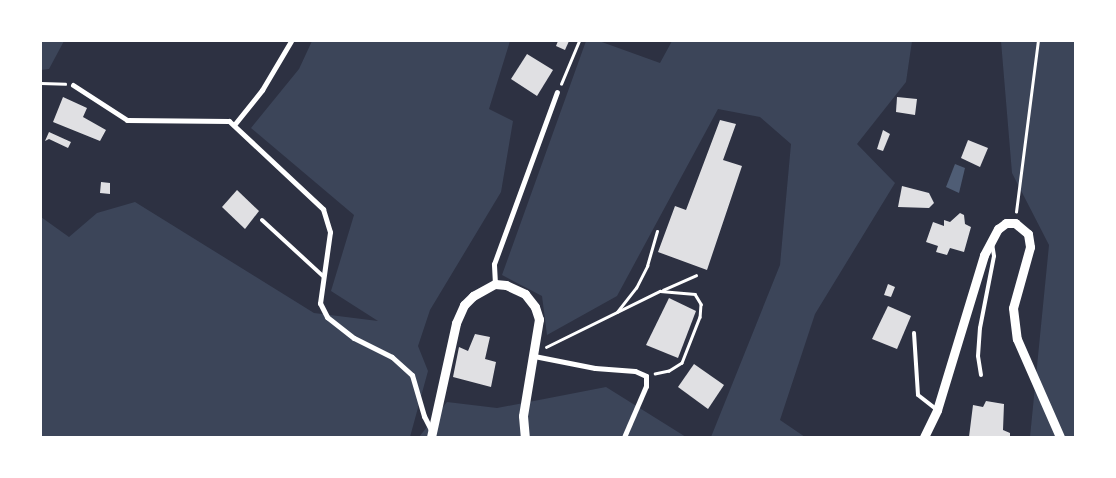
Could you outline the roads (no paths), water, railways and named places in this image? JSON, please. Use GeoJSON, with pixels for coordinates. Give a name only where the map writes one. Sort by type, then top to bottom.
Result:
{"type":"FeatureCollection","features":[{"type":"Feature","properties":{"kind":"street"},"geometry":{"type":"LineString","coordinates":[[234,125],[262,90],[291,41]]}},
{"type":"Feature","properties":{"kind":"street"},"geometry":{"type":"LineString","coordinates":[[72,85],[127,120],[224,119],[234,125],[323,209],[330,232],[320,303],[327,317],[354,338],[392,357],[412,375],[424,416],[432,435]]}},
{"type":"Feature","properties":{"kind":"street"},"geometry":{"type":"LineString","coordinates":[[495,284],[494,264],[557,92]]}},
{"type":"Feature","properties":{"kind":"street"},"geometry":{"type":"LineString","coordinates":[[924,437],[936,410],[991,238],[1006,223],[1015,223],[1028,234],[1030,247],[1013,308],[1017,339],[1060,437]]}},
{"type":"Feature","properties":{"kind":"street"},"geometry":{"type":"LineString","coordinates":[[432,435],[456,323],[464,305],[472,296],[495,284],[516,288],[531,299],[539,319],[523,416],[525,437]]}},
{"type":"Feature","properties":{"kind":"street"},"geometry":{"type":"LineString","coordinates":[[534,354],[595,368],[635,370],[646,376],[646,386],[624,437]]}},
{"type":"Feature","properties":{"kind":"lane"},"geometry":{"type":"LineString","coordinates":[[262,220],[324,277]]}},
{"type":"Feature","properties":{"kind":"lane"},"geometry":{"type":"LineString","coordinates":[[981,375],[978,356],[980,328],[994,256],[991,238]]}},
{"type":"Feature","properties":{"kind":"lane"},"geometry":{"type":"LineString","coordinates":[[914,332],[918,395],[936,410]]}}]}
